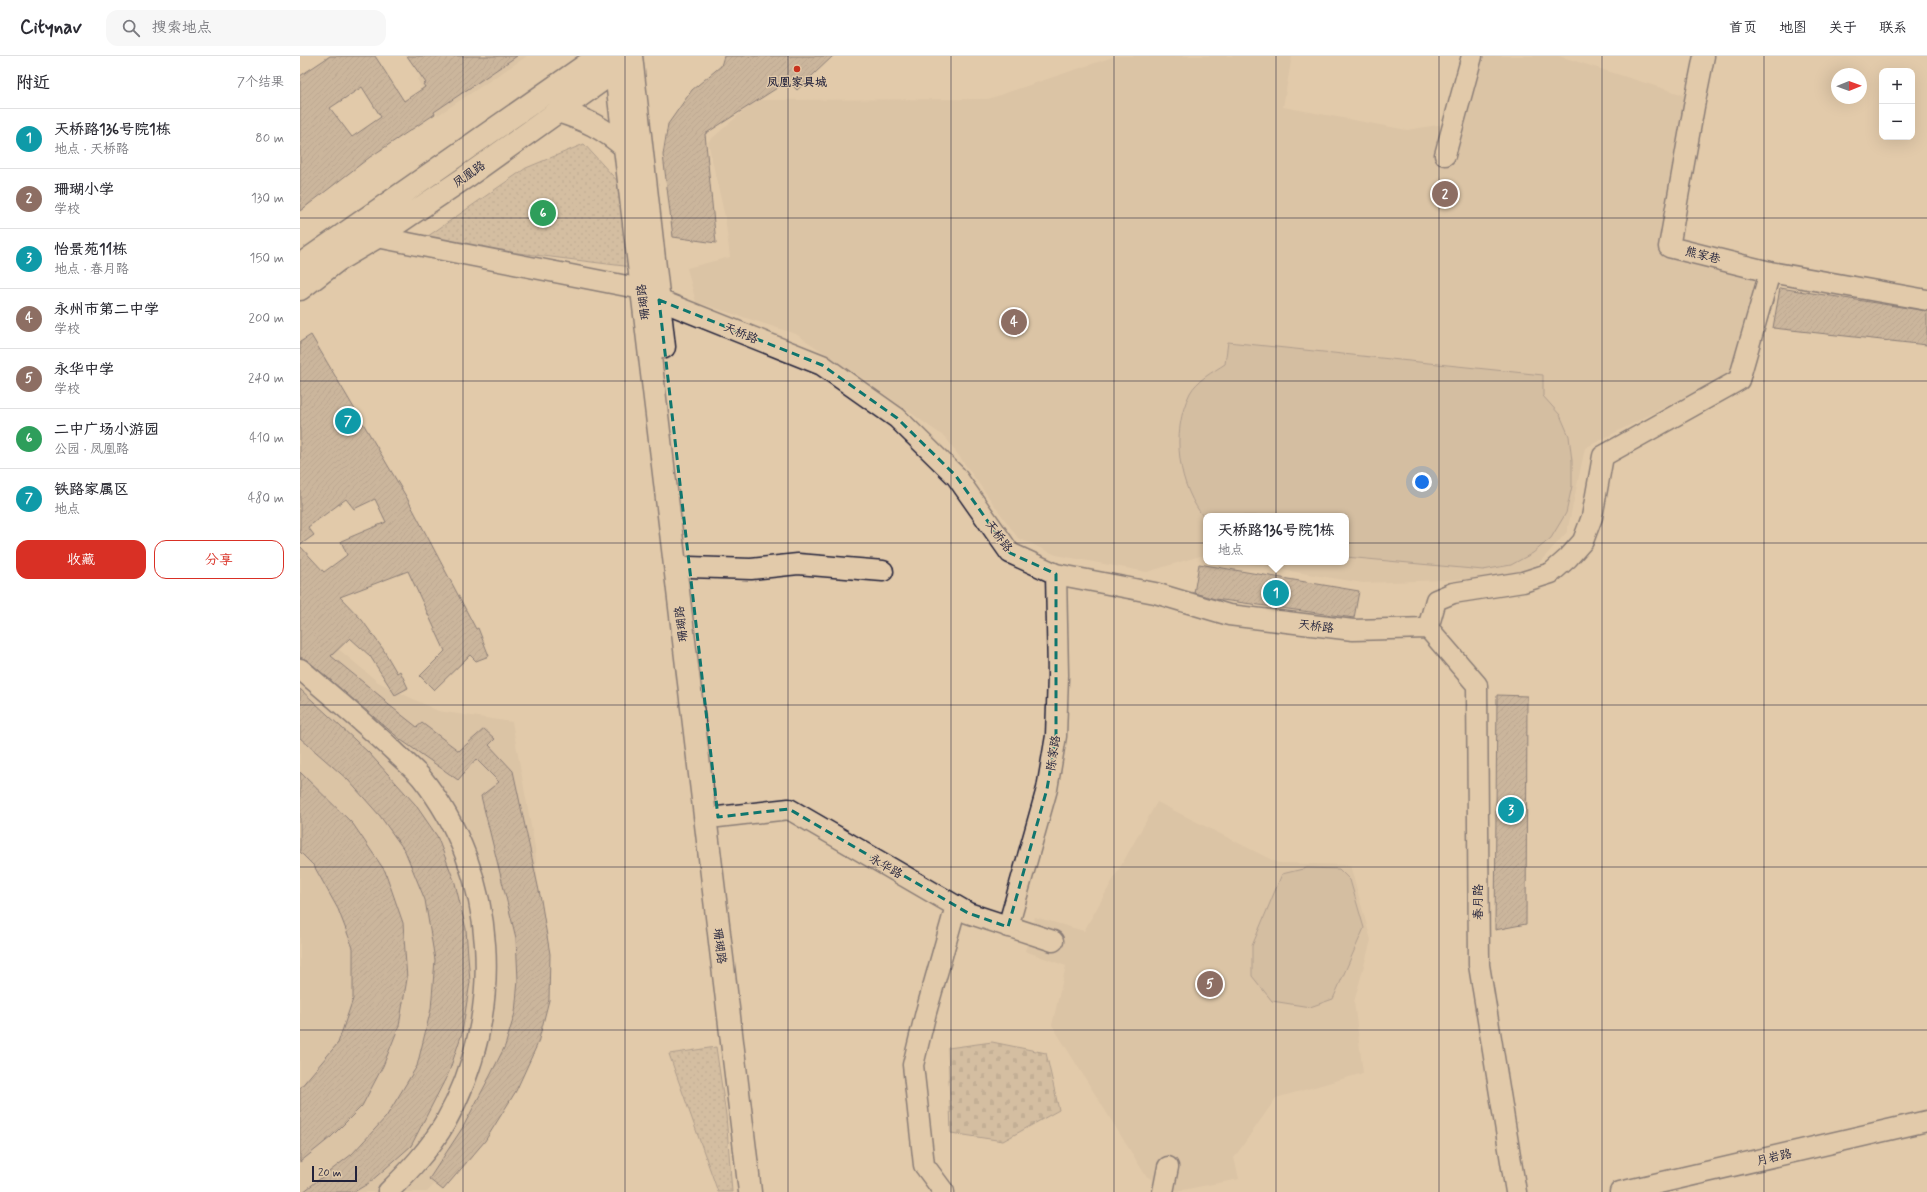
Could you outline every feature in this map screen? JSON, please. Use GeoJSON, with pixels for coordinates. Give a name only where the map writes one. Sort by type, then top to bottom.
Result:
{"type":"FeatureCollection","features":[{"type":"Feature","properties":{"kind":"main road","name":"凤凰路"},"geometry":{"type":"LineString","coordinates":[[300,288],[334,252],[473,144],[599,56]]}},
{"type":"Feature","properties":{"kind":"main road","name":"凤凰路"},"geometry":{"type":"LineString","coordinates":[[300,265],[377,237],[558,112],[626,60]]}},
{"type":"Feature","properties":{"kind":"main road","name":"珊瑚路"},"geometry":{"type":"LineString","coordinates":[[626,60],[625,147],[650,294],[689,567],[718,817],[766,1192]]}},
{"type":"Feature","properties":{"kind":"main road","name":"珊瑚路"},"geometry":{"type":"LineString","coordinates":[[626,60],[650,294],[750,1192]]}},
{"type":"Feature","properties":{"kind":"main road"},"geometry":{"type":"LineString","coordinates":[[558,112],[585,120],[608,132],[625,147]]}},
{"type":"Feature","properties":{"kind":"main road"},"geometry":{"type":"LineString","coordinates":[[473,144],[486,163]]}},
{"type":"Feature","properties":{"kind":"street"},"geometry":{"type":"LineString","coordinates":[[1445,155],[1472,56]]}},
{"type":"Feature","properties":{"kind":"street","name":"熊家巷"},"geometry":{"type":"LineString","coordinates":[[1704,56],[1670,247],[1770,272],[1927,300]]}},
{"type":"Feature","properties":{"kind":"street","name":"天桥路"},"geometry":{"type":"LineString","coordinates":[[377,237],[650,294],[822,365],[897,418],[956,476],[1010,553],[1056,574],[1155,592],[1229,615],[1353,630],[1428,628]]}},
{"type":"Feature","properties":{"kind":"street"},"geometry":{"type":"LineString","coordinates":[[1428,628],[1436,600],[1453,593],[1523,582],[1551,573],[1568,558],[1583,540],[1592,517],[1603,456],[1739,380],[1770,272]]}},
{"type":"Feature","properties":{"kind":"street"},"geometry":{"type":"LineString","coordinates":[[689,567],[751,569],[798,564],[883,571]]}},
{"type":"Feature","properties":{"kind":"street","name":"陈家路"},"geometry":{"type":"LineString","coordinates":[[1008,926],[1047,789],[1056,736],[1058,675],[1056,574]]}},
{"type":"Feature","properties":{"kind":"street","name":"春月路"},"geometry":{"type":"LineString","coordinates":[[1428,628],[1477,685],[1478,965],[1516,1192]]}},
{"type":"Feature","properties":{"kind":"street"},"geometry":{"type":"LineString","coordinates":[[300,670],[378,736],[420,776],[450,819],[471,868],[482,918],[486,968],[482,1024],[466,1078],[445,1123],[415,1165],[388,1192]]}},
{"type":"Feature","properties":{"kind":"street","name":"永华路"},"geometry":{"type":"LineString","coordinates":[[718,817],[789,809],[968,913],[1053,941]]}},
{"type":"Feature","properties":{"kind":"street"},"geometry":{"type":"LineString","coordinates":[[944,1192],[924,1165],[913,1065],[926,1012],[956,906]]}},
{"type":"Feature","properties":{"kind":"street","name":"月岩路"},"geometry":{"type":"LineString","coordinates":[[1620,1192],[1927,1121]]}},
{"type":"Feature","properties":{"kind":"street"},"geometry":{"type":"LineString","coordinates":[[1163,1192],[1168,1167]]}},
{"type":"Feature","properties":{"kind":"highlighted area"},"geometry":{"type":"Polygon","coordinates":[[[659,300],[822,365],[897,418],[956,476],[1010,553],[1056,574],[1056,736],[1047,789],[1008,927],[968,913],[789,809],[718,817],[659,300]]]}},
{"type":"Feature","properties":{"kind":"shaded area"},"geometry":{"type":"Polygon","coordinates":[[[446,56],[527,56],[438,115],[417,79],[446,56]]]}},
{"type":"Feature","properties":{"kind":"shaded area"},"geometry":{"type":"Polygon","coordinates":[[[1116,56],[1292,56],[1283,107],[1407,130],[1462,121],[1481,56],[1559,56],[1687,96],[1662,257],[1757,275],[1729,374],[1585,448],[1567,532],[1537,565],[1497,578],[1363,583],[1253,565],[1349,565],[1349,513],[1203,513],[1203,556],[1200,556],[1147,572],[1056,555],[1018,538],[946,438],[859,376],[796,334],[696,302],[687,268],[730,257],[725,217],[708,142],[756,100],[988,99],[1116,56]]]}},
{"type":"Feature","properties":{"kind":"shaded area"},"geometry":{"type":"Polygon","coordinates":[[[300,617],[378,682],[438,711],[512,722],[535,848],[545,1002],[500,1115],[427,1192],[300,1192],[300,617]]]}},
{"type":"Feature","properties":{"kind":"shaded area"},"geometry":{"type":"Polygon","coordinates":[[[1157,802],[1278,863],[1350,865],[1371,940],[1354,1002],[1363,1073],[1276,1098],[1234,1158],[1239,1179],[1177,1191],[1146,1176],[1052,1025],[1066,966],[1025,951],[1035,917],[1084,931],[1157,802]]]}},
{"type":"Feature","properties":{"kind":"green space"},"geometry":{"type":"Polygon","coordinates":[[[584,144],[621,185],[632,267],[421,241],[526,168],[584,144]]]}},
{"type":"Feature","properties":{"kind":"green space"},"geometry":{"type":"Polygon","coordinates":[[[1228,342],[1543,375],[1543,396],[1560,415],[1569,436],[1572,461],[1572,486],[1566,513],[1551,538],[1533,553],[1511,565],[1483,570],[1349,557],[1349,513],[1203,513],[1203,516],[1196,507],[1183,476],[1179,442],[1180,425],[1184,409],[1193,388],[1225,364],[1228,342]]]}},
{"type":"Feature","properties":{"kind":"green space"},"geometry":{"type":"Polygon","coordinates":[[[1307,868],[1339,869],[1350,880],[1364,928],[1333,999],[1310,1007],[1272,1001],[1252,976],[1252,946],[1282,874],[1307,868]]]}},
{"type":"Feature","properties":{"kind":"green space"},"geometry":{"type":"Polygon","coordinates":[[[992,1042],[1046,1053],[1059,1110],[1003,1141],[951,1133],[948,1048],[992,1042]]]}},
{"type":"Feature","properties":{"kind":"green space"},"geometry":{"type":"Polygon","coordinates":[[[716,1047],[726,1115],[732,1192],[718,1192],[669,1054],[716,1047]]]}},
{"type":"Feature","properties":{"kind":"building"},"geometry":{"type":"Polygon","coordinates":[[[330,56],[375,56],[404,101],[425,87],[423,84],[426,83],[407,56],[517,56],[434,112],[435,114],[370,157],[300,211],[300,76],[330,56]],[[362,87],[330,108],[352,137],[381,117],[362,87]]]}},
{"type":"Feature","properties":{"kind":"building"},"geometry":{"type":"Polygon","coordinates":[[[724,56],[833,56],[797,90],[788,81],[705,134],[716,243],[673,237],[663,155],[668,124],[692,90],[721,66],[724,56]]]}},
{"type":"Feature","properties":{"kind":"building"},"geometry":{"type":"Polygon","coordinates":[[[1780,288],[1927,311],[1927,345],[1773,328],[1780,288]]]}},
{"type":"Feature","properties":{"kind":"building"},"geometry":{"type":"Polygon","coordinates":[[[311,335],[407,498],[476,629],[478,628],[489,656],[476,661],[470,655],[434,690],[420,676],[445,651],[408,571],[340,597],[362,620],[383,649],[397,673],[400,671],[408,688],[395,695],[370,656],[350,638],[331,656],[417,727],[422,723],[459,751],[484,729],[495,739],[489,745],[513,771],[541,900],[550,954],[549,1000],[538,1043],[516,1091],[485,1141],[443,1190],[429,1179],[463,1127],[490,1076],[505,1046],[515,1013],[518,980],[516,938],[481,796],[499,782],[476,759],[458,780],[401,740],[307,660],[300,657],[300,546],[324,572],[347,555],[341,541],[386,522],[375,499],[354,509],[346,499],[308,527],[314,535],[300,545],[300,342],[311,335]]]}},
{"type":"Feature","properties":{"kind":"building"},"geometry":{"type":"Polygon","coordinates":[[[1199,564],[1359,591],[1354,618],[1215,599],[1194,593],[1199,564]]]}},
{"type":"Feature","properties":{"kind":"building"},"geometry":{"type":"Polygon","coordinates":[[[300,689],[369,753],[415,804],[437,836],[455,883],[466,929],[470,982],[462,1033],[449,1072],[411,1146],[369,1183],[354,1192],[303,1192],[352,1154],[386,1117],[417,1066],[431,1009],[435,960],[425,900],[405,851],[380,816],[348,780],[300,738],[300,689]]]}},
{"type":"Feature","properties":{"kind":"building"},"geometry":{"type":"Polygon","coordinates":[[[1497,695],[1527,696],[1526,924],[1495,930],[1497,695]]]}},
{"type":"Feature","properties":{"kind":"building"},"geometry":{"type":"Polygon","coordinates":[[[300,772],[353,824],[385,871],[403,923],[407,979],[399,1026],[383,1066],[362,1106],[331,1137],[300,1162],[300,1088],[338,1043],[353,999],[353,948],[338,909],[314,866],[300,852],[300,772]]]}},
{"type":"Feature","properties":{"kind":"place","name":"凤凰家具城"},"geometry":{"type":"Point","coordinates":[797,69]}},
{"type":"Feature","properties":{"kind":"place","name":"珊瑚小学"},"geometry":{"type":"Point","coordinates":[1445,194]}},
{"type":"Feature","properties":{"kind":"place","name":"二中广场小游园"},"geometry":{"type":"Point","coordinates":[543,213]}},
{"type":"Feature","properties":{"kind":"place","name":"永州市第二中学"},"geometry":{"type":"Point","coordinates":[1014,322]}},
{"type":"Feature","properties":{"kind":"place","name":"铁路家属区"},"geometry":{"type":"Point","coordinates":[348,421]}},
{"type":"Feature","properties":{"kind":"place","name":"天桥路136号院1栋"},"geometry":{"type":"Point","coordinates":[1276,593]}},
{"type":"Feature","properties":{"kind":"place","name":"怡景苑11栋"},"geometry":{"type":"Point","coordinates":[1511,810]}},
{"type":"Feature","properties":{"kind":"place","name":"永华中学"},"geometry":{"type":"Point","coordinates":[1210,984]}}]}
